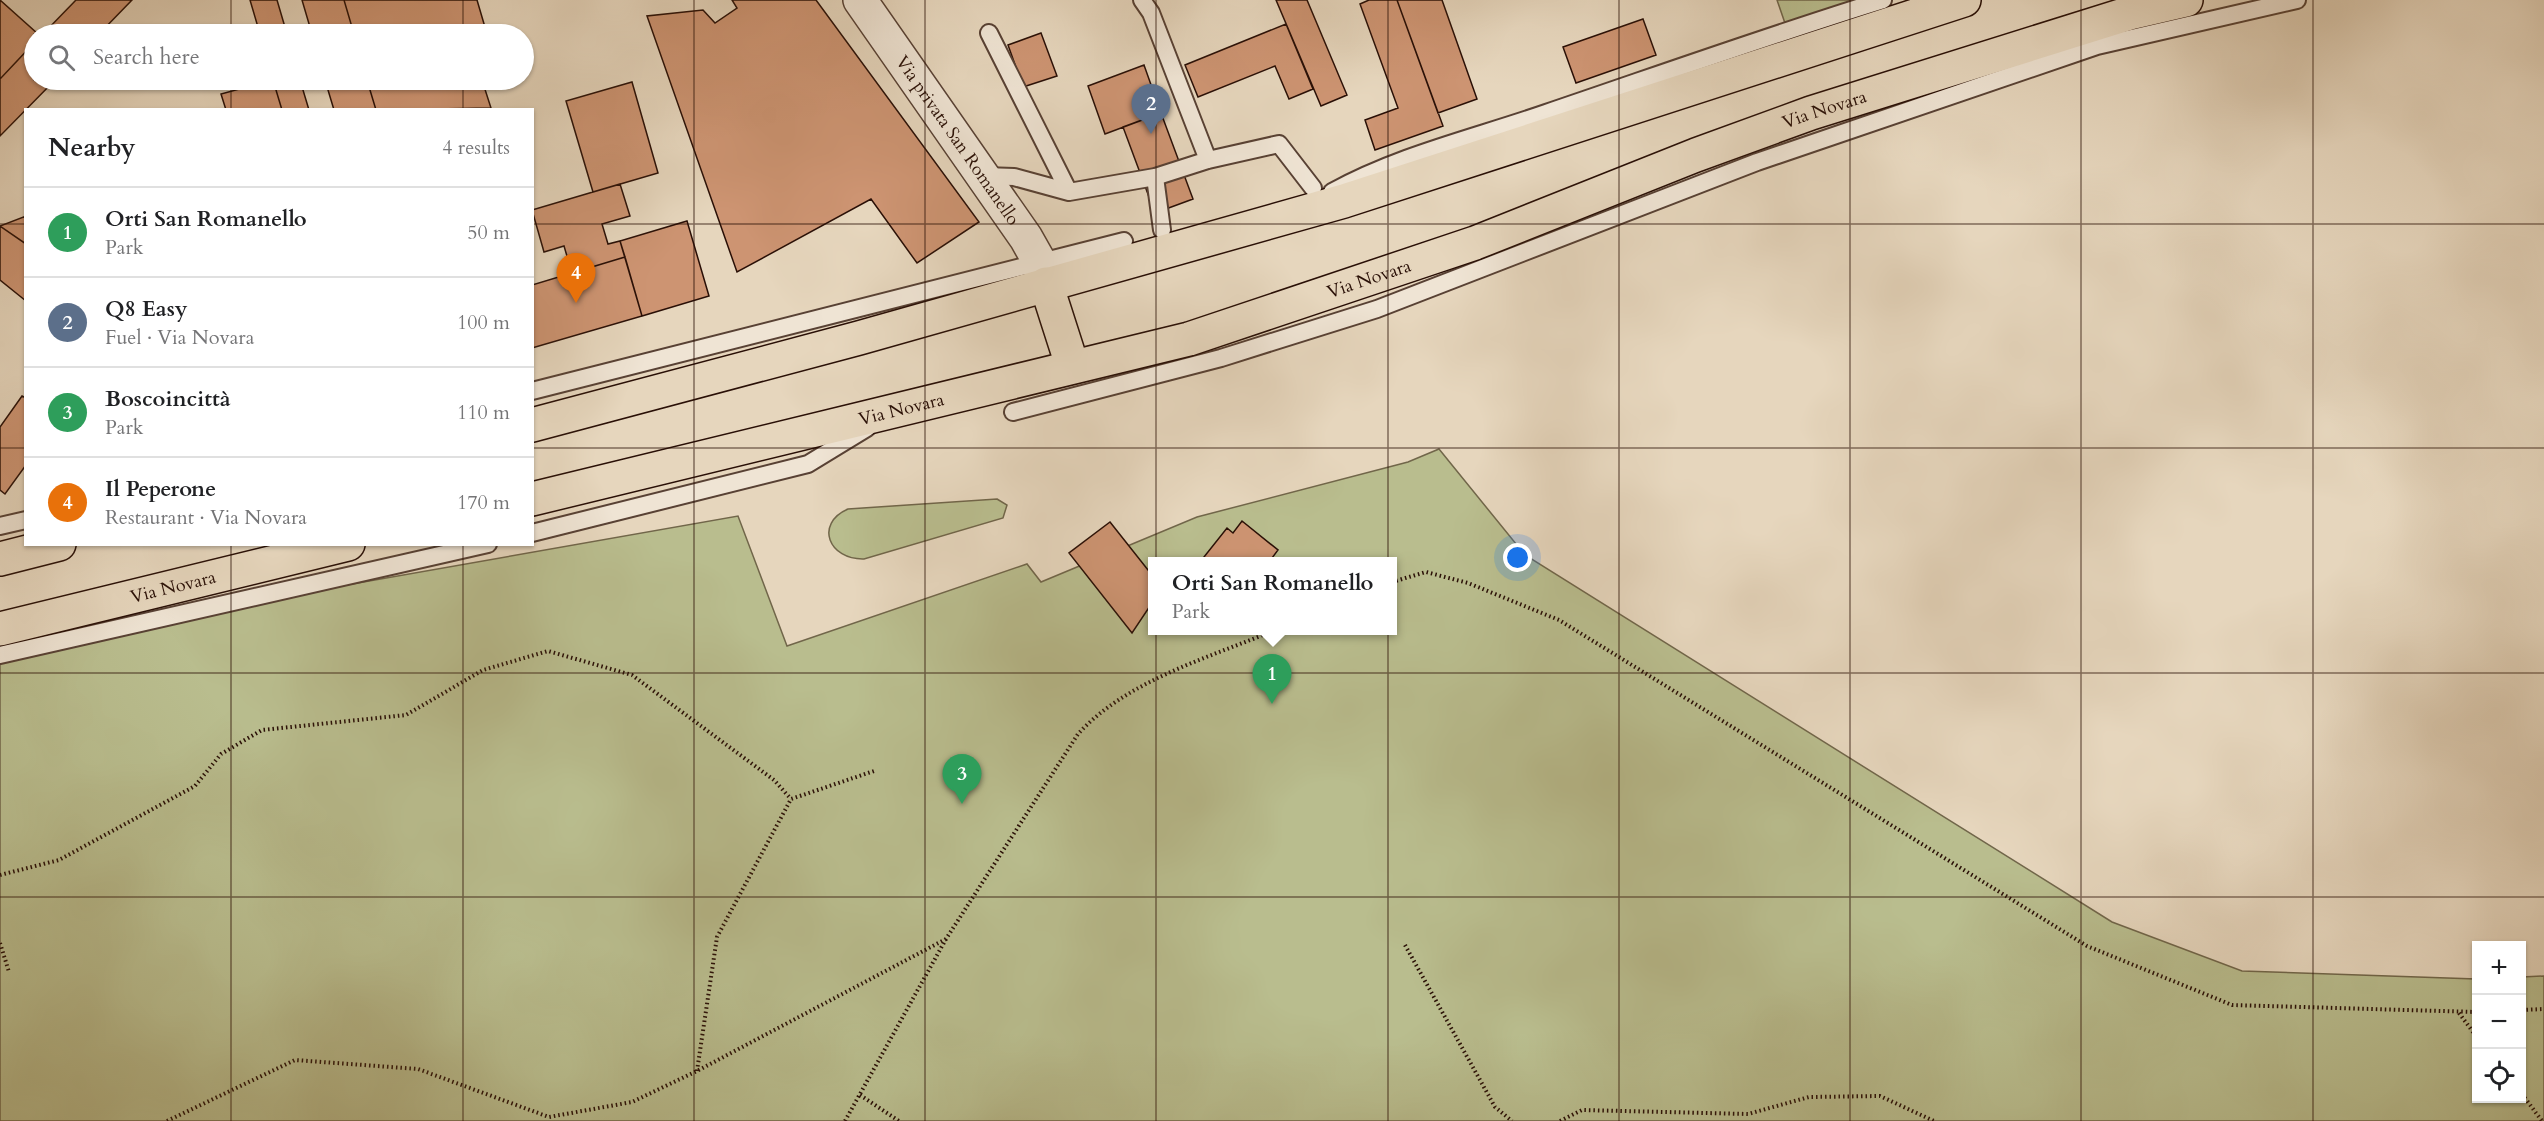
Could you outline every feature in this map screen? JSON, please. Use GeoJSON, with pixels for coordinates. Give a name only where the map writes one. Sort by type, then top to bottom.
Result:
{"type":"FeatureCollection","features":[{"type":"Feature","properties":{"kind":"main road"},"geometry":{"type":"LineString","coordinates":[[534,424],[859,338],[1043,272],[1284,218],[1964,0]]}},
{"type":"Feature","properties":{"kind":"main road","name":"Via Novara"},"geometry":{"type":"LineString","coordinates":[[534,500],[1072,365],[1189,339],[1475,243],[1696,155],[1811,113],[2119,16],[2187,0]]}},
{"type":"Feature","properties":{"kind":"main road"},"geometry":{"type":"LineString","coordinates":[[1043,272],[1072,365]]}},
{"type":"Feature","properties":{"kind":"main road"},"geometry":{"type":"LineString","coordinates":[[0,559],[51,546]]}},
{"type":"Feature","properties":{"kind":"main road","name":"Via Novara"},"geometry":{"type":"LineString","coordinates":[[0,629],[340,546]]}},
{"type":"Feature","properties":{"kind":"street","name":"Via privata San Romanello"},"geometry":{"type":"LineString","coordinates":[[860,0],[984,176],[1043,272]]}},
{"type":"Feature","properties":{"kind":"lane"},"geometry":{"type":"LineString","coordinates":[[1142,0],[1151,13],[1208,160]]}},
{"type":"Feature","properties":{"kind":"lane"},"geometry":{"type":"LineString","coordinates":[[1284,218],[1370,171],[1543,114],[1772,34],[1883,0]]}},
{"type":"Feature","properties":{"kind":"lane"},"geometry":{"type":"LineString","coordinates":[[1013,412],[1221,358],[1377,309],[1757,162],[2097,46],[2297,0]]}},
{"type":"Feature","properties":{"kind":"lane"},"geometry":{"type":"LineString","coordinates":[[989,33],[1069,192]]}},
{"type":"Feature","properties":{"kind":"lane"},"geometry":{"type":"LineString","coordinates":[[984,176],[1014,177],[1069,192],[1155,177],[1208,160],[1279,144],[1313,188]]}},
{"type":"Feature","properties":{"kind":"lane"},"geometry":{"type":"LineString","coordinates":[[1155,177],[1162,230]]}},
{"type":"Feature","properties":{"kind":"lane"},"geometry":{"type":"LineString","coordinates":[[534,391],[1043,272],[1124,241]]}},
{"type":"Feature","properties":{"kind":"lane"},"geometry":{"type":"LineString","coordinates":[[534,532],[808,464],[894,411]]}},
{"type":"Feature","properties":{"kind":"lane"},"geometry":{"type":"LineString","coordinates":[[0,526],[24,520]]}},
{"type":"Feature","properties":{"kind":"lane"},"geometry":{"type":"LineString","coordinates":[[0,656],[480,546]]}},
{"type":"Feature","properties":{"kind":"path"},"geometry":{"type":"LineString","coordinates":[[1397,581],[1426,572],[1468,583],[1559,620],[2097,951],[2232,1005],[2472,1012]]}},
{"type":"Feature","properties":{"kind":"path"},"geometry":{"type":"LineString","coordinates":[[845,1121],[946,939],[1078,734],[1097,713],[1152,681],[1263,635]]}},
{"type":"Feature","properties":{"kind":"path"},"geometry":{"type":"LineString","coordinates":[[0,875],[59,860],[195,786],[221,754],[262,730],[406,715],[483,670],[548,651],[632,675],[774,780],[792,799]]}},
{"type":"Feature","properties":{"kind":"path"},"geometry":{"type":"LineString","coordinates":[[697,1071],[717,937],[792,799],[874,771]]}},
{"type":"Feature","properties":{"kind":"path"},"geometry":{"type":"LineString","coordinates":[[167,1121],[295,1060],[418,1069],[549,1117],[632,1102],[697,1071],[946,939]]}},
{"type":"Feature","properties":{"kind":"path"},"geometry":{"type":"LineString","coordinates":[[0,943],[9,972]]}},
{"type":"Feature","properties":{"kind":"path"},"geometry":{"type":"LineString","coordinates":[[1405,945],[1495,1107],[1512,1121]]}},
{"type":"Feature","properties":{"kind":"path"},"geometry":{"type":"LineString","coordinates":[[2526,1010],[2544,1009]]}},
{"type":"Feature","properties":{"kind":"path"},"geometry":{"type":"LineString","coordinates":[[2459,1013],[2472,1031]]}},
{"type":"Feature","properties":{"kind":"path"},"geometry":{"type":"LineString","coordinates":[[860,1095],[899,1121]]}},
{"type":"Feature","properties":{"kind":"path"},"geometry":{"type":"LineString","coordinates":[[1560,1121],[1582,1110],[1748,1114],[1809,1097],[1880,1096],[1934,1121]]}},
{"type":"Feature","properties":{"kind":"path"},"geometry":{"type":"LineString","coordinates":[[2526,1099],[2542,1121]]}},
{"type":"Feature","properties":{"kind":"green space"},"geometry":{"type":"Polygon","coordinates":[[[1777,0],[1882,0],[1787,29],[1777,0]]]}},
{"type":"Feature","properties":{"kind":"green space"},"geometry":{"type":"Polygon","coordinates":[[[1439,449],[1525,555],[2112,922],[2242,971],[2472,979],[2472,1103],[2526,1103],[2526,977],[2544,976],[2544,1121],[0,1121],[0,646],[738,516],[787,646],[1027,564],[1041,582],[1197,517],[1408,462],[1439,449]]]}},
{"type":"Feature","properties":{"kind":"green space"},"geometry":{"type":"Polygon","coordinates":[[[997,499],[1007,505],[1003,518],[864,559],[842,554],[830,540],[831,523],[837,515],[848,509],[997,499]]]}},
{"type":"Feature","properties":{"kind":"building"},"geometry":{"type":"Polygon","coordinates":[[[0,0],[27,24],[24,24],[24,54],[0,79],[0,0]]]}},
{"type":"Feature","properties":{"kind":"building"},"geometry":{"type":"Polygon","coordinates":[[[76,0],[132,0],[109,24],[53,24],[76,0]]]}},
{"type":"Feature","properties":{"kind":"building"},"geometry":{"type":"Polygon","coordinates":[[[250,0],[277,0],[284,24],[257,24],[250,0]]]}},
{"type":"Feature","properties":{"kind":"building"},"geometry":{"type":"Polygon","coordinates":[[[302,0],[344,0],[351,24],[309,24],[302,0]]]}},
{"type":"Feature","properties":{"kind":"building"},"geometry":{"type":"Polygon","coordinates":[[[344,0],[477,0],[484,24],[351,24],[344,0]]]}},
{"type":"Feature","properties":{"kind":"building"},"geometry":{"type":"Polygon","coordinates":[[[732,0],[816,0],[979,222],[917,263],[871,199],[737,272],[647,16],[703,10],[715,23],[737,8],[732,0]]]}},
{"type":"Feature","properties":{"kind":"building"},"geometry":{"type":"Polygon","coordinates":[[[1276,0],[1307,0],[1347,95],[1321,106],[1276,0]]]}},
{"type":"Feature","properties":{"kind":"building"},"geometry":{"type":"Polygon","coordinates":[[[1369,0],[1397,0],[1443,126],[1375,150],[1365,120],[1398,108],[1360,4],[1369,0]]]}},
{"type":"Feature","properties":{"kind":"building"},"geometry":{"type":"Polygon","coordinates":[[[1397,0],[1442,0],[1477,99],[1438,113],[1397,0]]]}},
{"type":"Feature","properties":{"kind":"building"},"geometry":{"type":"Polygon","coordinates":[[[1643,19],[1656,55],[1576,83],[1563,47],[1643,19]]]}},
{"type":"Feature","properties":{"kind":"building"},"geometry":{"type":"Polygon","coordinates":[[[1286,24],[1313,89],[1289,99],[1275,66],[1198,97],[1185,65],[1286,24]]]}},
{"type":"Feature","properties":{"kind":"building"},"geometry":{"type":"Polygon","coordinates":[[[1041,33],[1057,76],[1023,87],[1008,45],[1041,33]]]}},
{"type":"Feature","properties":{"kind":"building"},"geometry":{"type":"Polygon","coordinates":[[[24,54],[24,90],[45,90],[28,108],[24,108],[24,112],[0,136],[0,79],[24,54]]]}},
{"type":"Feature","properties":{"kind":"building"},"geometry":{"type":"Polygon","coordinates":[[[1144,65],[1161,113],[1105,134],[1088,86],[1144,65]]]}},
{"type":"Feature","properties":{"kind":"building"},"geometry":{"type":"Polygon","coordinates":[[[632,82],[658,173],[593,192],[566,101],[632,82]]]}},
{"type":"Feature","properties":{"kind":"building"},"geometry":{"type":"Polygon","coordinates":[[[236,90],[276,90],[281,108],[225,108],[221,94],[236,90]]]}},
{"type":"Feature","properties":{"kind":"building"},"geometry":{"type":"Polygon","coordinates":[[[276,90],[303,90],[308,108],[281,108],[276,90]]]}},
{"type":"Feature","properties":{"kind":"building"},"geometry":{"type":"Polygon","coordinates":[[[328,90],[370,90],[375,108],[333,108],[328,90]]]}},
{"type":"Feature","properties":{"kind":"building"},"geometry":{"type":"Polygon","coordinates":[[[370,90],[485,90],[491,108],[375,108],[370,90]]]}},
{"type":"Feature","properties":{"kind":"building"},"geometry":{"type":"Polygon","coordinates":[[[1161,113],[1193,199],[1155,213],[1123,127],[1161,113]]]}},
{"type":"Feature","properties":{"kind":"building"},"geometry":{"type":"Polygon","coordinates":[[[620,184],[630,216],[602,224],[608,244],[620,241],[625,257],[572,273],[564,246],[544,252],[534,209],[620,184]]]}},
{"type":"Feature","properties":{"kind":"building"},"geometry":{"type":"Polygon","coordinates":[[[24,217],[24,243],[0,226],[24,217]]]}},
{"type":"Feature","properties":{"kind":"building"},"geometry":{"type":"Polygon","coordinates":[[[687,221],[709,296],[642,316],[620,241],[687,221]]]}},
{"type":"Feature","properties":{"kind":"building"},"geometry":{"type":"Polygon","coordinates":[[[0,226],[24,243],[24,299],[0,280],[0,226]]]}},
{"type":"Feature","properties":{"kind":"building"},"geometry":{"type":"Polygon","coordinates":[[[625,257],[642,316],[534,347],[534,284],[625,257]]]}},
{"type":"Feature","properties":{"kind":"building"},"geometry":{"type":"Polygon","coordinates":[[[22,396],[24,397],[24,468],[5,494],[0,490],[0,427],[22,396]]]}},
{"type":"Feature","properties":{"kind":"building"},"geometry":{"type":"Polygon","coordinates":[[[1242,521],[1278,550],[1273,557],[1204,557],[1227,528],[1233,533],[1242,521]]]}},
{"type":"Feature","properties":{"kind":"building"},"geometry":{"type":"Polygon","coordinates":[[[1110,522],[1148,570],[1148,609],[1132,633],[1069,553],[1110,522]]]}},
{"type":"Feature","properties":{"kind":"place","name":"Q8 Easy"},"geometry":{"type":"Point","coordinates":[1151,134]}},
{"type":"Feature","properties":{"kind":"place","name":"Il Peperone"},"geometry":{"type":"Point","coordinates":[576,303]}},
{"type":"Feature","properties":{"kind":"place","name":"Orti San Romanello"},"geometry":{"type":"Point","coordinates":[1272,704]}},
{"type":"Feature","properties":{"kind":"place","name":"Boscoincittà"},"geometry":{"type":"Point","coordinates":[962,804]}}]}
